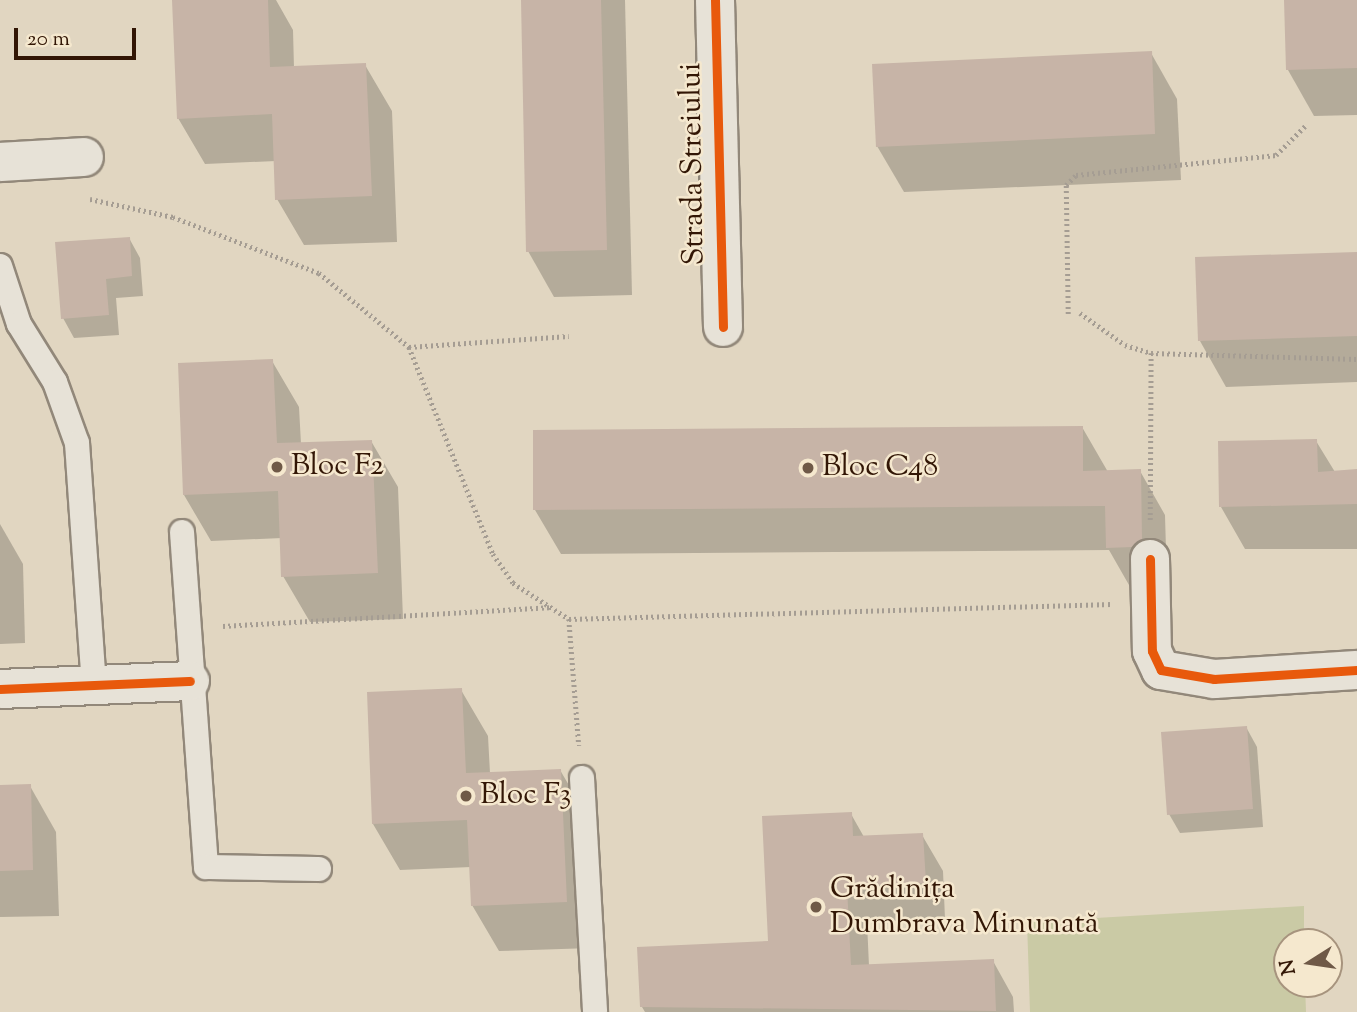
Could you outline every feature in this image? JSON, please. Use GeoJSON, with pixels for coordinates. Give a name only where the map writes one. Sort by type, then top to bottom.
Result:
{"type":"FeatureCollection","features":[{"type":"Feature","properties":{"kind":"street","name":"Strada Streiului"},"geometry":{"type":"LineString","coordinates":[[715,0],[723,327]]}},
{"type":"Feature","properties":{"kind":"street"},"geometry":{"type":"LineString","coordinates":[[0,162],[84,157]]}},
{"type":"Feature","properties":{"kind":"street"},"geometry":{"type":"LineString","coordinates":[[1150,559],[1153,651],[1161,670],[1175,677],[1357,670]]}},
{"type":"Feature","properties":{"kind":"street"},"geometry":{"type":"LineString","coordinates":[[0,690],[190,681]]}},
{"type":"Feature","properties":{"kind":"lane"},"geometry":{"type":"LineString","coordinates":[[0,266],[19,324],[68,414],[79,453],[93,686]]}},
{"type":"Feature","properties":{"kind":"lane"},"geometry":{"type":"LineString","coordinates":[[182,532],[190,681],[206,867],[319,869]]}},
{"type":"Feature","properties":{"kind":"lane"},"geometry":{"type":"LineString","coordinates":[[582,778],[595,1012]]}},
{"type":"Feature","properties":{"kind":"path"},"geometry":{"type":"LineString","coordinates":[[1068,314],[1066,184],[1076,176],[1276,155],[1305,127]]}},
{"type":"Feature","properties":{"kind":"path"},"geometry":{"type":"LineString","coordinates":[[88,198],[173,217],[319,274],[409,347],[493,554],[513,583],[569,619],[1151,603]]}},
{"type":"Feature","properties":{"kind":"path"},"geometry":{"type":"LineString","coordinates":[[1080,313],[1125,345],[1151,353],[1357,359]]}},
{"type":"Feature","properties":{"kind":"path"},"geometry":{"type":"LineString","coordinates":[[409,347],[569,336]]}},
{"type":"Feature","properties":{"kind":"path"},"geometry":{"type":"LineString","coordinates":[[1150,559],[1151,353]]}},
{"type":"Feature","properties":{"kind":"path"},"geometry":{"type":"LineString","coordinates":[[187,629],[550,607]]}},
{"type":"Feature","properties":{"kind":"path"},"geometry":{"type":"LineString","coordinates":[[569,619],[582,778]]}},
{"type":"Feature","properties":{"kind":"green space"},"geometry":{"type":"Polygon","coordinates":[[[1304,906],[1304,928],[1273,928],[1273,998],[1306,998],[1306,1012],[1030,1012],[1027,922],[1304,906]]]}},
{"type":"Feature","properties":{"kind":"building"},"geometry":{"type":"Polygon","coordinates":[[[172,0],[268,0],[270,67],[366,63],[372,196],[275,200],[272,114],[177,119],[172,0]]]}},
{"type":"Feature","properties":{"kind":"building"},"geometry":{"type":"Polygon","coordinates":[[[521,0],[601,0],[607,250],[526,252],[521,0]]]}},
{"type":"Feature","properties":{"kind":"building"},"geometry":{"type":"Polygon","coordinates":[[[1284,0],[1357,0],[1357,68],[1286,70],[1284,0]]]}},
{"type":"Feature","properties":{"kind":"building"},"geometry":{"type":"Polygon","coordinates":[[[1152,51],[1155,134],[876,147],[872,64],[1152,51]]]}},
{"type":"Feature","properties":{"kind":"building"},"geometry":{"type":"Polygon","coordinates":[[[130,237],[132,276],[106,279],[109,315],[61,319],[55,242],[130,237]]]}},
{"type":"Feature","properties":{"kind":"building"},"geometry":{"type":"Polygon","coordinates":[[[1357,252],[1357,336],[1198,341],[1195,257],[1357,252]]]}},
{"type":"Feature","properties":{"kind":"building","name":"Bloc F2"},"geometry":{"type":"Polygon","coordinates":[[[273,359],[277,443],[372,440],[378,573],[281,577],[278,491],[183,495],[178,363],[273,359]]]}},
{"type":"Feature","properties":{"kind":"building","name":"Bloc C48"},"geometry":{"type":"Polygon","coordinates":[[[1083,426],[1083,471],[1141,469],[1142,539],[1132,547],[1106,548],[1105,506],[533,510],[533,430],[1083,426]]]}},
{"type":"Feature","properties":{"kind":"building"},"geometry":{"type":"Polygon","coordinates":[[[1317,439],[1318,472],[1357,469],[1357,504],[1219,507],[1218,441],[1317,439]]]}},
{"type":"Feature","properties":{"kind":"building","name":"Bloc F3"},"geometry":{"type":"Polygon","coordinates":[[[462,688],[466,773],[561,769],[567,902],[471,906],[467,820],[372,824],[367,692],[462,688]]]}},
{"type":"Feature","properties":{"kind":"building"},"geometry":{"type":"Polygon","coordinates":[[[1247,726],[1253,809],[1167,815],[1161,732],[1247,726]]]}},
{"type":"Feature","properties":{"kind":"building"},"geometry":{"type":"Polygon","coordinates":[[[31,784],[33,870],[0,871],[0,785],[31,784]]]}},
{"type":"Feature","properties":{"kind":"building","name":"Grădinița Dumbrava Minunată"},"geometry":{"type":"Polygon","coordinates":[[[852,812],[853,836],[923,833],[926,883],[847,887],[851,965],[994,959],[996,1011],[640,1007],[637,947],[768,941],[762,816],[852,812]]]}},
{"type":"Feature","properties":{"kind":"cycle path"},"geometry":{"type":"LineString","coordinates":[[715,0],[723,327]]}},
{"type":"Feature","properties":{"kind":"cycle path"},"geometry":{"type":"LineString","coordinates":[[1150,559],[1152,651],[1161,670],[1214,679],[1357,670]]}},
{"type":"Feature","properties":{"kind":"cycle path"},"geometry":{"type":"LineString","coordinates":[[0,689],[190,681]]}},
{"type":"Feature","properties":{"kind":"place","name":"Bloc F2"},"geometry":{"type":"Point","coordinates":[277,467]}},
{"type":"Feature","properties":{"kind":"place","name":"Bloc C48"},"geometry":{"type":"Point","coordinates":[808,468]}},
{"type":"Feature","properties":{"kind":"place","name":"Bloc F3"},"geometry":{"type":"Point","coordinates":[466,796]}},
{"type":"Feature","properties":{"kind":"place","name":"Grădinița Dumbrava Minunată"},"geometry":{"type":"Point","coordinates":[816,907]}}]}
